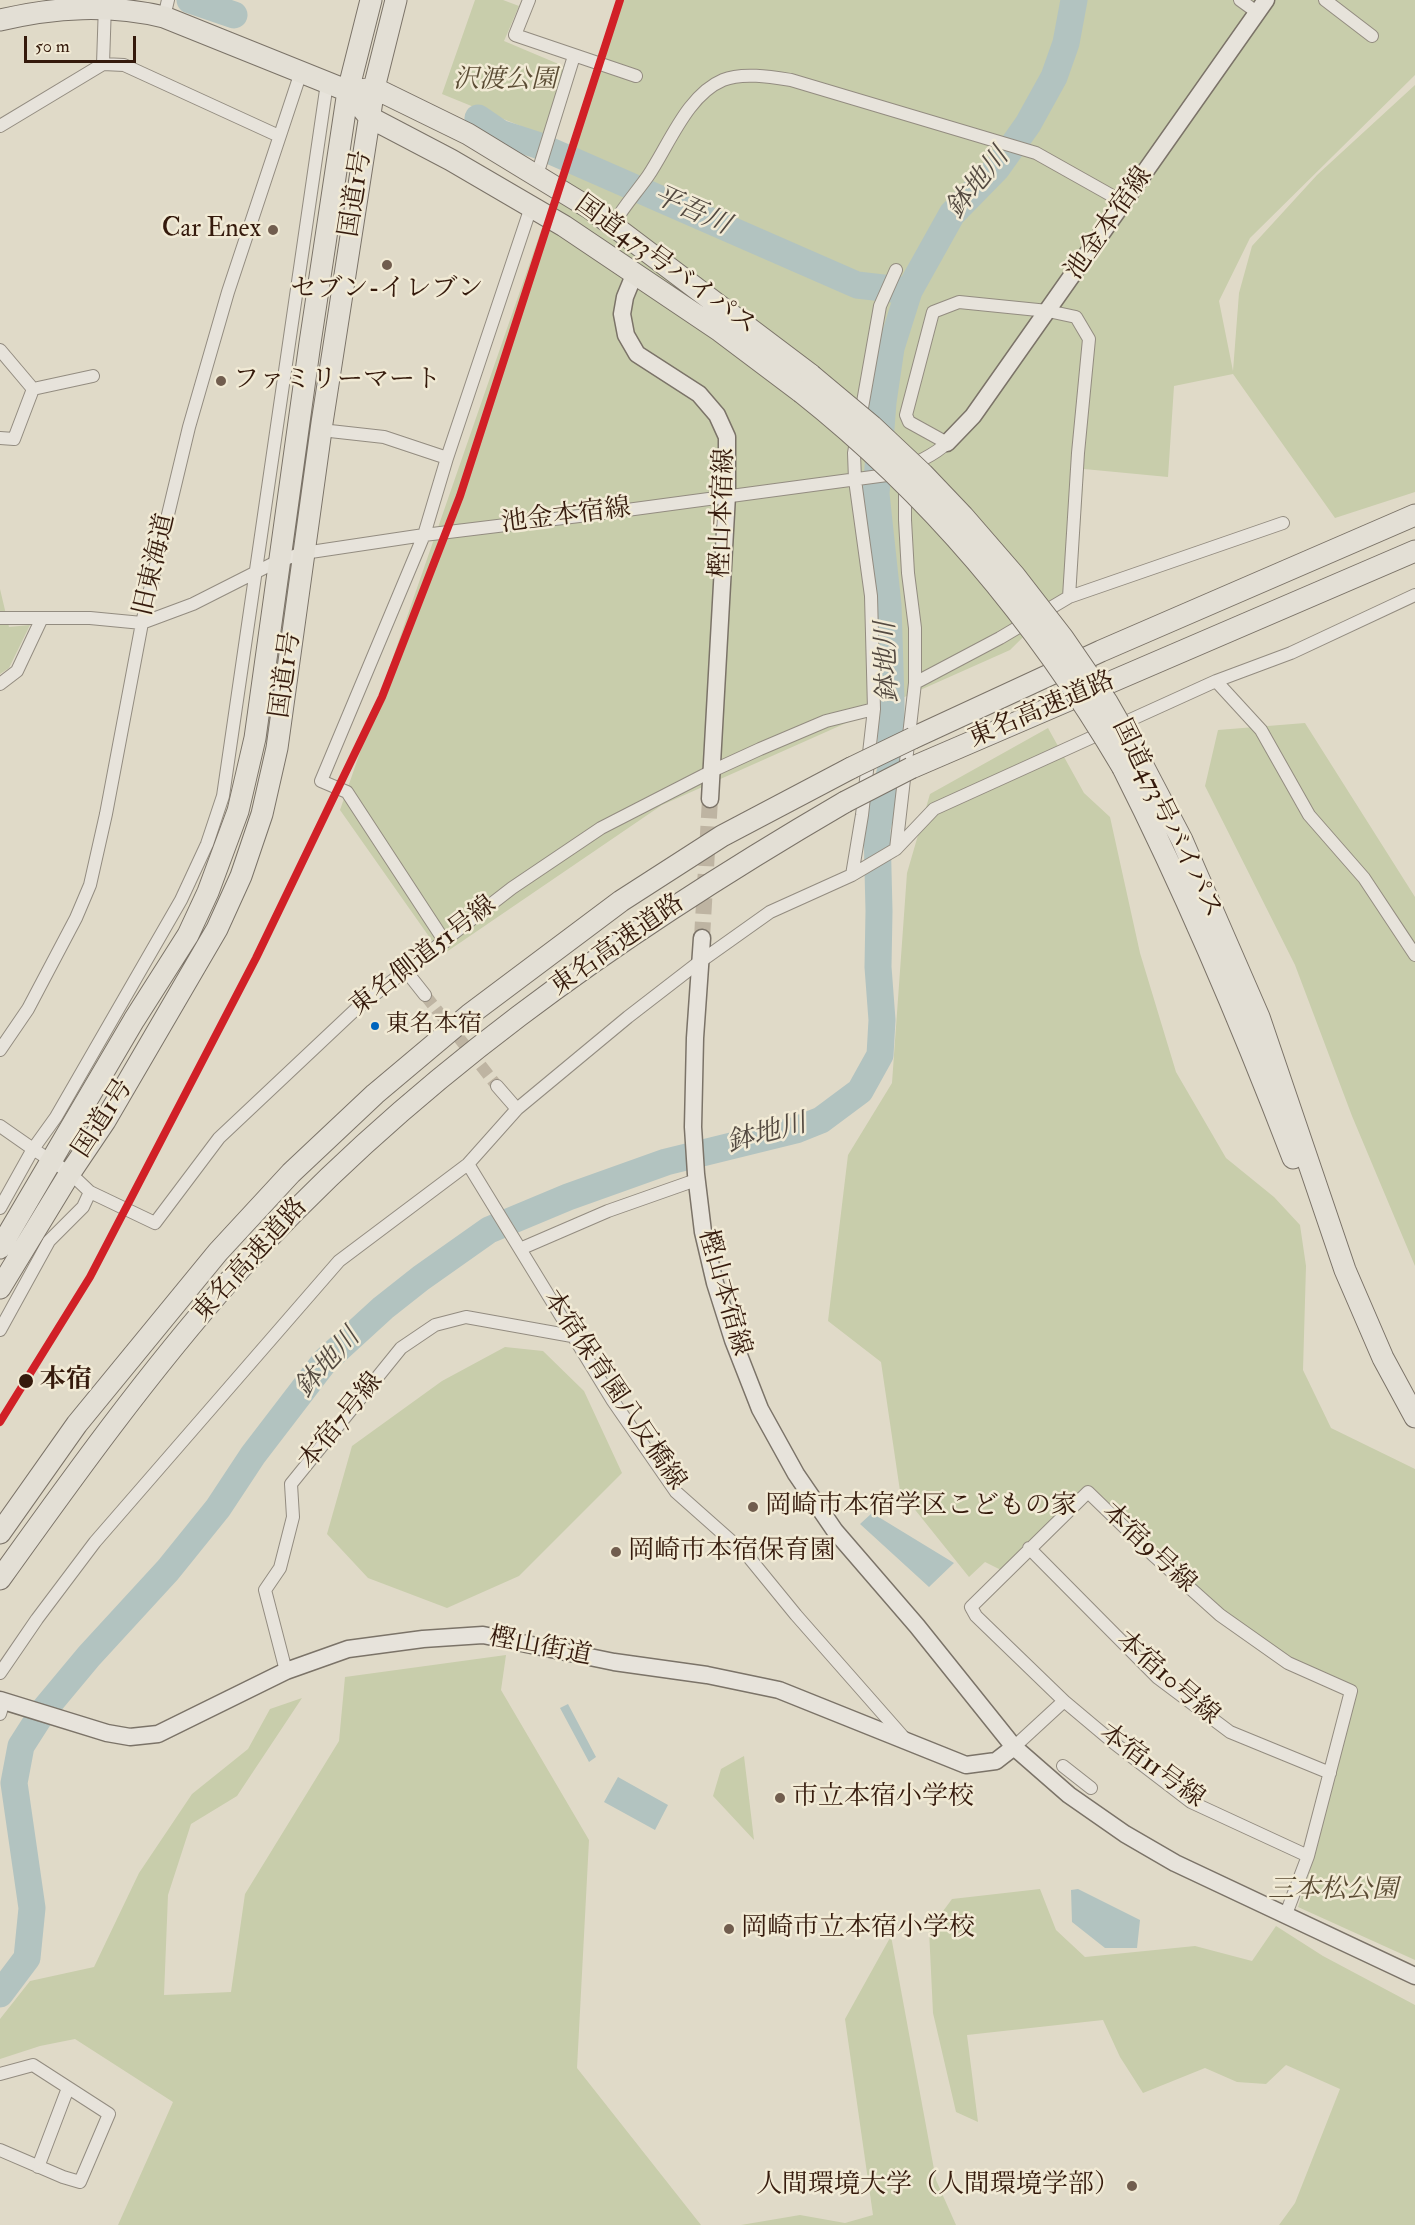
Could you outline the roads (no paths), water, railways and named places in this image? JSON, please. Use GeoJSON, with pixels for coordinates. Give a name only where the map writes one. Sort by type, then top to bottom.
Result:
{"type":"FeatureCollection","features":[{"type":"Feature","properties":{"kind":"highway","name":"国道1号"},"geometry":{"type":"LineString","coordinates":[[0,1288],[118,1047],[188,935],[208,892],[238,811],[255,738],[278,561],[348,91],[371,0]]}},
{"type":"Feature","properties":{"kind":"highway","name":"国道1号"},"geometry":{"type":"LineString","coordinates":[[0,1248],[60,1168],[105,1121],[217,929],[241,876],[262,814],[277,748],[321,430],[369,117],[396,0]]}},
{"type":"Feature","properties":{"kind":"highway"},"geometry":{"type":"LineString","coordinates":[[0,20],[47,10],[105,4],[134,10],[166,9],[301,72],[348,91],[374,88]]}},
{"type":"Feature","properties":{"kind":"highway","name":"国道473号バイパス"},"geometry":{"type":"LineString","coordinates":[[374,88],[468,134],[618,216],[806,384]]}},
{"type":"Feature","properties":{"kind":"highway","name":"国道473号バイパス"},"geometry":{"type":"LineString","coordinates":[[348,91],[369,117],[451,160],[564,226],[720,331],[872,426],[923,474],[1015,576],[1063,638],[1107,702],[1131,763],[1182,840],[1259,1017],[1345,1270],[1383,1358],[1415,1417]]}},
{"type":"Feature","properties":{"kind":"highway","name":"東名高速道路"},"geometry":{"type":"LineString","coordinates":[[0,1533],[77,1424],[218,1252],[291,1173],[375,1094],[469,1015],[621,901],[722,836],[851,768],[1101,651],[1415,515]]}},
{"type":"Feature","properties":{"kind":"highway","name":"東名高速道路"},"geometry":{"type":"LineString","coordinates":[[0,1579],[168,1353],[211,1303],[311,1196],[392,1120],[475,1048],[600,956],[657,917],[778,841],[845,802],[911,768],[1415,551]]}},
{"type":"Feature","properties":{"kind":"street"},"geometry":{"type":"LineString","coordinates":[[529,0],[515,35],[636,76]]}},
{"type":"Feature","properties":{"kind":"street"},"geometry":{"type":"LineString","coordinates":[[1239,0],[1262,6]]}},
{"type":"Feature","properties":{"kind":"street"},"geometry":{"type":"LineString","coordinates":[[1325,0],[1372,36]]}},
{"type":"Feature","properties":{"kind":"street"},"geometry":{"type":"LineString","coordinates":[[103,64],[105,4]]}},
{"type":"Feature","properties":{"kind":"street","name":"池金本宿線"},"geometry":{"type":"LineString","coordinates":[[142,623],[193,604],[278,561],[304,553],[424,535],[887,475],[940,450],[974,416],[1262,6]]}},
{"type":"Feature","properties":{"kind":"street"},"geometry":{"type":"LineString","coordinates":[[538,171],[574,56]]}},
{"type":"Feature","properties":{"kind":"street"},"geometry":{"type":"LineString","coordinates":[[0,126],[103,64],[124,65],[279,136]]}},
{"type":"Feature","properties":{"kind":"street","name":"旧東海道"},"geometry":{"type":"LineString","coordinates":[[0,1050],[28,1009],[76,918],[90,885],[106,814],[142,623],[189,427],[228,292],[301,72]]}},
{"type":"Feature","properties":{"kind":"street"},"geometry":{"type":"LineString","coordinates":[[618,216],[647,177],[695,99],[723,79],[759,75],[791,80],[1036,153],[1125,203]]}},
{"type":"Feature","properties":{"kind":"street"},"geometry":{"type":"LineString","coordinates":[[0,1208],[33,1149],[56,1117],[181,900],[207,844],[223,796],[327,83]]}},
{"type":"Feature","properties":{"kind":"street"},"geometry":{"type":"LineString","coordinates":[[308,215],[332,196]]}},
{"type":"Feature","properties":{"kind":"street"},"geometry":{"type":"LineString","coordinates":[[445,942],[347,792],[321,781],[424,535],[447,458],[531,207]]}},
{"type":"Feature","properties":{"kind":"street"},"geometry":{"type":"LineString","coordinates":[[852,875],[862,815],[874,709],[871,596],[855,480],[854,453],[880,306],[896,270]]}},
{"type":"Feature","properties":{"kind":"street","name":"樫山本宿線"},"geometry":{"type":"LineString","coordinates":[[634,275],[625,297],[622,314],[626,335],[637,354],[699,394],[717,415],[727,436],[727,495],[710,799]]}},
{"type":"Feature","properties":{"kind":"street"},"geometry":{"type":"LineString","coordinates":[[948,443],[909,422],[906,415],[933,312],[959,302],[1048,311],[1076,318],[1089,339],[1078,453],[1069,597]]}},
{"type":"Feature","properties":{"kind":"street"},"geometry":{"type":"LineString","coordinates":[[0,350],[33,388]]}},
{"type":"Feature","properties":{"kind":"street"},"geometry":{"type":"LineString","coordinates":[[287,353],[305,375]]}},
{"type":"Feature","properties":{"kind":"street"},"geometry":{"type":"LineString","coordinates":[[33,388],[93,376]]}},
{"type":"Feature","properties":{"kind":"street"},"geometry":{"type":"LineString","coordinates":[[0,438],[14,439],[33,388]]}},
{"type":"Feature","properties":{"kind":"street"},"geometry":{"type":"LineString","coordinates":[[321,430],[384,436],[447,458]]}},
{"type":"Feature","properties":{"kind":"street"},"geometry":{"type":"LineString","coordinates":[[896,849],[915,683],[915,628],[904,520],[905,467]]}},
{"type":"Feature","properties":{"kind":"street"},"geometry":{"type":"LineString","coordinates":[[915,683],[1000,638],[1069,597],[1283,523]]}},
{"type":"Feature","properties":{"kind":"street"},"geometry":{"type":"LineString","coordinates":[[0,1673],[95,1542],[339,1261],[468,1164],[517,1109],[628,1017],[700,962],[770,912],[852,875],[896,849],[934,809],[1216,681],[1291,653],[1415,595]]}},
{"type":"Feature","properties":{"kind":"street"},"geometry":{"type":"LineString","coordinates":[[0,618],[90,618],[142,623]]}},
{"type":"Feature","properties":{"kind":"street"},"geometry":{"type":"LineString","coordinates":[[0,684],[18,671],[42,618]]}},
{"type":"Feature","properties":{"kind":"street"},"geometry":{"type":"LineString","coordinates":[[1216,681],[1261,730],[1309,815],[1364,878],[1415,956]]}},
{"type":"Feature","properties":{"kind":"street","name":"東名側道51号線"},"geometry":{"type":"LineString","coordinates":[[90,1192],[155,1223],[219,1138],[356,1009],[512,888],[601,828],[712,771],[826,721],[874,709]]}},
{"type":"Feature","properties":{"kind":"street"},"geometry":{"type":"LineString","coordinates":[[223,796],[246,777]]}},
{"type":"Feature","properties":{"kind":"street"},"geometry":{"type":"LineString","coordinates":[[700,962],[702,938]]}},
{"type":"Feature","properties":{"kind":"street","name":"樫山本宿線"},"geometry":{"type":"LineString","coordinates":[[700,962],[693,1127],[703,1232],[715,1283],[733,1340],[760,1408],[796,1474],[835,1531],[917,1626],[1014,1747],[1069,1795],[1125,1834],[1175,1863],[1415,1976]]}},
{"type":"Feature","properties":{"kind":"street"},"geometry":{"type":"LineString","coordinates":[[406,971],[425,995]]}},
{"type":"Feature","properties":{"kind":"street"},"geometry":{"type":"LineString","coordinates":[[116,1012],[118,1047]]}},
{"type":"Feature","properties":{"kind":"street"},"geometry":{"type":"LineString","coordinates":[[497,1086],[517,1109]]}},
{"type":"Feature","properties":{"kind":"street"},"geometry":{"type":"LineString","coordinates":[[0,1126],[90,1192],[83,1207],[49,1241],[0,1330]]}},
{"type":"Feature","properties":{"kind":"street","name":"本宿保育園八反橋線"},"geometry":{"type":"LineString","coordinates":[[468,1164],[612,1401],[676,1492],[747,1555],[810,1632],[906,1740]]}},
{"type":"Feature","properties":{"kind":"street"},"geometry":{"type":"LineString","coordinates":[[520,1249],[608,1210],[696,1177]]}},
{"type":"Feature","properties":{"kind":"street","name":"本宿7号線"},"geometry":{"type":"LineString","coordinates":[[286,1671],[265,1590],[280,1568],[293,1517],[291,1484],[401,1348],[435,1325],[466,1317],[572,1336]]}},
{"type":"Feature","properties":{"kind":"street","name":"本宿9号線"},"geometry":{"type":"LineString","coordinates":[[1064,1701],[976,1616],[971,1607],[1089,1492],[1152,1554],[1220,1615],[1288,1663],[1351,1691],[1308,1856]]}},
{"type":"Feature","properties":{"kind":"street","name":"本宿10号線"},"geometry":{"type":"LineString","coordinates":[[1029,1548],[1158,1678],[1230,1732],[1330,1773]]}},
{"type":"Feature","properties":{"kind":"street","name":"樫山街道"},"geometry":{"type":"LineString","coordinates":[[5,1705],[107,1733],[130,1737],[158,1734],[286,1671],[348,1649],[423,1639],[483,1635],[614,1662],[707,1675],[779,1690],[966,1765],[996,1761],[1014,1747]]}},
{"type":"Feature","properties":{"kind":"street"},"geometry":{"type":"LineString","coordinates":[[1014,1747],[1064,1701]]}},
{"type":"Feature","properties":{"kind":"street","name":"本宿11号線"},"geometry":{"type":"LineString","coordinates":[[1064,1701],[1191,1802],[1308,1856]]}},
{"type":"Feature","properties":{"kind":"street"},"geometry":{"type":"LineString","coordinates":[[1063,1766],[1091,1788]]}},
{"type":"Feature","properties":{"kind":"street"},"geometry":{"type":"LineString","coordinates":[[1286,1914],[1308,1856]]}},
{"type":"Feature","properties":{"kind":"street"},"geometry":{"type":"LineString","coordinates":[[0,2074],[33,2065],[109,2114],[80,2182],[0,2150]]}},
{"type":"Feature","properties":{"kind":"street"},"geometry":{"type":"LineString","coordinates":[[38,2167],[68,2088]]}},
{"type":"Feature","properties":{"kind":"waterway","name":"平吾川"},"geometry":{"type":"LineString","coordinates":[[190,0],[234,15]]}},
{"type":"Feature","properties":{"kind":"waterway","name":"鉢地川"},"geometry":{"type":"LineString","coordinates":[[0,1994],[27,1958],[32,1908],[14,1783],[21,1746],[44,1710],[89,1656],[168,1570],[218,1508],[253,1455],[325,1361],[383,1308],[489,1230],[568,1197],[666,1162],[796,1130],[821,1120],[860,1091],[880,1055],[882,1020],[878,967],[877,829],[891,768],[891,700],[888,605],[876,494],[883,402],[891,348],[909,291],[952,214],[997,168],[1028,124],[1054,77],[1066,43],[1074,0]]}},
{"type":"Feature","properties":{"kind":"waterway","name":"平吾川"},"geometry":{"type":"LineString","coordinates":[[478,118],[500,133],[537,145],[857,285],[909,291]]}},
{"type":"Feature","properties":{"kind":"tunnel"},"geometry":{"type":"LineString","coordinates":[[702,938],[710,799]]}},
{"type":"Feature","properties":{"kind":"tunnel"},"geometry":{"type":"LineString","coordinates":[[425,995],[497,1086]]}},
{"type":"Feature","properties":{"kind":"place","name":"Car Enex"},"geometry":{"type":"Point","coordinates":[273,230]}},
{"type":"Feature","properties":{"kind":"place","name":"セブン-イレブン"},"geometry":{"type":"Point","coordinates":[387,265]}},
{"type":"Feature","properties":{"kind":"place","name":"ファミリーマート"},"geometry":{"type":"Point","coordinates":[221,381]}},
{"type":"Feature","properties":{"kind":"place","name":"東名本宿"},"geometry":{"type":"Point","coordinates":[375,1026]}},
{"type":"Feature","properties":{"kind":"place","name":"本宿"},"geometry":{"type":"Point","coordinates":[26,1381]}},
{"type":"Feature","properties":{"kind":"place","name":"岡崎市本宿学区こどもの家"},"geometry":{"type":"Point","coordinates":[753,1507]}},
{"type":"Feature","properties":{"kind":"place","name":"岡崎市本宿保育園"},"geometry":{"type":"Point","coordinates":[616,1552]}},
{"type":"Feature","properties":{"kind":"place","name":"市立本宿小学校"},"geometry":{"type":"Point","coordinates":[780,1798]}},
{"type":"Feature","properties":{"kind":"place","name":"岡崎市立本宿小学校"},"geometry":{"type":"Point","coordinates":[729,1929]}},
{"type":"Feature","properties":{"kind":"place","name":"人間環境大学（人間環境学部）"},"geometry":{"type":"Point","coordinates":[1132,2186]}},
{"type":"Feature","properties":{"kind":"park label","name":"沢渡公園"},"geometry":{"type":"Point","coordinates":[505,81]}},
{"type":"Feature","properties":{"kind":"park label","name":"三本松公園"},"geometry":{"type":"Point","coordinates":[1333,1891]}}]}
